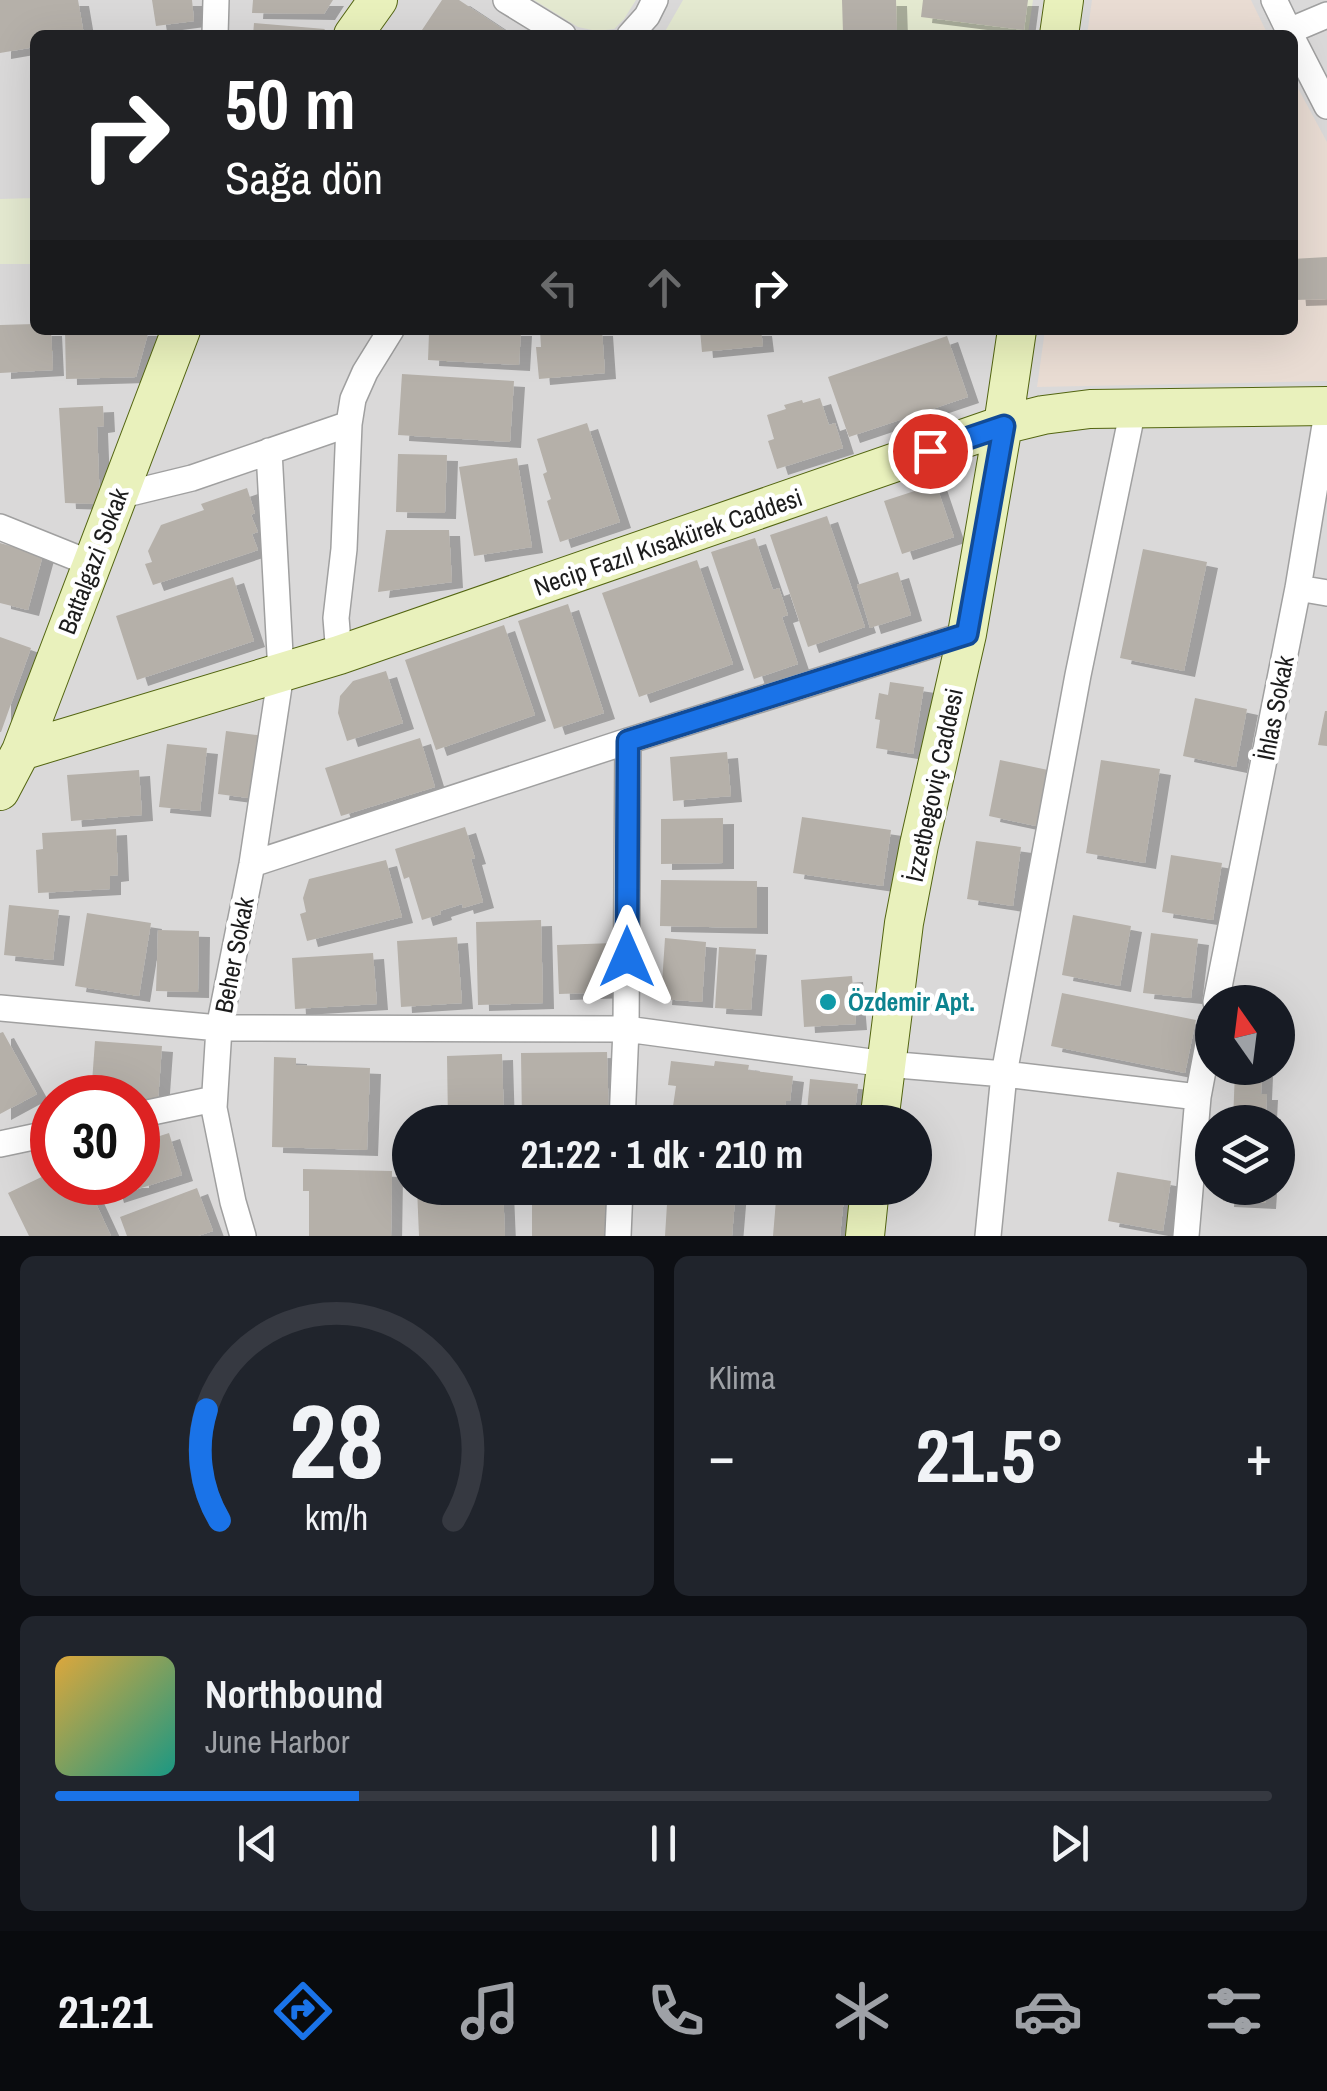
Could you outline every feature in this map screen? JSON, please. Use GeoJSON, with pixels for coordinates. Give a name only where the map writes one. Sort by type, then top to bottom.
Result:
{"type":"FeatureCollection","features":[{"type":"Feature","properties":{"kind":"street"},"geometry":{"type":"LineString","coordinates":[[216,0],[216,30]]}},
{"type":"Feature","properties":{"kind":"street"},"geometry":{"type":"LineString","coordinates":[[357,30],[378,0]]}},
{"type":"Feature","properties":{"kind":"street"},"geometry":{"type":"LineString","coordinates":[[506,0],[555,30]]}},
{"type":"Feature","properties":{"kind":"street"},"geometry":{"type":"LineString","coordinates":[[634,30],[655,0]]}},
{"type":"Feature","properties":{"kind":"street"},"geometry":{"type":"LineString","coordinates":[[1060,30],[1064,0]]}},
{"type":"Feature","properties":{"kind":"street"},"geometry":{"type":"LineString","coordinates":[[1274,0],[1289,30]]}},
{"type":"Feature","properties":{"kind":"street"},"geometry":{"type":"LineString","coordinates":[[1298,31],[1327,15]]}},
{"type":"Feature","properties":{"kind":"street"},"geometry":{"type":"LineString","coordinates":[[1298,49],[1327,106]]}},
{"type":"Feature","properties":{"kind":"street","name":"Battalgazi Sokak"},"geometry":{"type":"LineString","coordinates":[[0,790],[21,752],[178,335]]}},
{"type":"Feature","properties":{"kind":"street"},"geometry":{"type":"LineString","coordinates":[[340,655],[336,618],[344,548],[349,424],[353,399],[388,335]]}},
{"type":"Feature","properties":{"kind":"street","name":"İzzetbegoviç Caddesi"},"geometry":{"type":"LineString","coordinates":[[881,1105],[904,923],[967,634],[1016,335]]}},
{"type":"Feature","properties":{"kind":"street"},"geometry":{"type":"LineString","coordinates":[[988,1236],[1004,1074],[1133,409]]}},
{"type":"Feature","properties":{"kind":"street","name":"Necip Fazıl Kısakürek Caddesi"},"geometry":{"type":"LineString","coordinates":[[21,752],[340,655],[1004,426],[1066,412],[1327,410]]}},
{"type":"Feature","properties":{"kind":"street","name":"İhlas Sokak"},"geometry":{"type":"LineString","coordinates":[[1219,985],[1298,588],[1327,410]]}},
{"type":"Feature","properties":{"kind":"street"},"geometry":{"type":"LineString","coordinates":[[118,496],[192,478],[349,424]]}},
{"type":"Feature","properties":{"kind":"street","name":"Beher Sokak"},"geometry":{"type":"LineString","coordinates":[[243,1236],[214,1099],[219,1028],[252,864],[281,673],[269,452]]}},
{"type":"Feature","properties":{"kind":"street"},"geometry":{"type":"LineString","coordinates":[[0,527],[92,564]]}},
{"type":"Feature","properties":{"kind":"street"},"geometry":{"type":"LineString","coordinates":[[1298,588],[1327,593]]}},
{"type":"Feature","properties":{"kind":"street"},"geometry":{"type":"LineString","coordinates":[[252,864],[967,634]]}},
{"type":"Feature","properties":{"kind":"street"},"geometry":{"type":"LineString","coordinates":[[623,1105],[628,741]]}},
{"type":"Feature","properties":{"kind":"street"},"geometry":{"type":"LineString","coordinates":[[0,1008],[219,1028],[626,1029],[886,1064],[1198,1097]]}},
{"type":"Feature","properties":{"kind":"street"},"geometry":{"type":"LineString","coordinates":[[1186,1236],[1200,1085]]}},
{"type":"Feature","properties":{"kind":"street"},"geometry":{"type":"LineString","coordinates":[[160,1110],[214,1099]]}},
{"type":"Feature","properties":{"kind":"street"},"geometry":{"type":"LineString","coordinates":[[0,1144],[30,1138]]}},
{"type":"Feature","properties":{"kind":"street"},"geometry":{"type":"LineString","coordinates":[[618,1236],[619,1205]]}},
{"type":"Feature","properties":{"kind":"street"},"geometry":{"type":"LineString","coordinates":[[865,1236],[868,1205]]}},
{"type":"Feature","properties":{"kind":"shaded area"},"geometry":{"type":"Polygon","coordinates":[[[0,0],[1327,0],[1327,1236],[0,1236],[0,0]]]}},
{"type":"Feature","properties":{"kind":"shaded area"},"geometry":{"type":"Polygon","coordinates":[[[1092,0],[1251,0],[1266,30],[1088,30],[1092,0]]]}},
{"type":"Feature","properties":{"kind":"shaded area"},"geometry":{"type":"Polygon","coordinates":[[[1298,88],[1327,142],[1327,381],[1037,387],[1044,335],[1298,335],[1298,88]]]}},
{"type":"Feature","properties":{"kind":"green space"},"geometry":{"type":"Polygon","coordinates":[[[534,0],[636,0],[614,29],[578,27],[534,0]]]}},
{"type":"Feature","properties":{"kind":"green space"},"geometry":{"type":"Polygon","coordinates":[[[683,0],[1033,0],[1028,30],[666,30],[683,0]]]}},
{"type":"Feature","properties":{"kind":"green space"},"geometry":{"type":"Polygon","coordinates":[[[30,198],[30,264],[0,264],[0,199],[30,198]]]}},
{"type":"Feature","properties":{"kind":"building"},"geometry":{"type":"Polygon","coordinates":[[[0,0],[78,0],[83,30],[30,30],[30,48],[0,53],[0,0]]]}},
{"type":"Feature","properties":{"kind":"building"},"geometry":{"type":"Polygon","coordinates":[[[152,0],[192,0],[194,21],[156,26],[152,0]]]}},
{"type":"Feature","properties":{"kind":"building"},"geometry":{"type":"Polygon","coordinates":[[[253,0],[333,0],[324,14],[252,13],[253,0]]]}},
{"type":"Feature","properties":{"kind":"building"},"geometry":{"type":"Polygon","coordinates":[[[442,0],[459,0],[504,30],[422,30],[442,0]]]}},
{"type":"Feature","properties":{"kind":"building"},"geometry":{"type":"Polygon","coordinates":[[[842,0],[896,0],[897,30],[843,30],[842,0]]]}},
{"type":"Feature","properties":{"kind":"building"},"geometry":{"type":"Polygon","coordinates":[[[923,0],[1028,0],[1024,30],[921,17],[923,0]]]}},
{"type":"Feature","properties":{"kind":"building"},"geometry":{"type":"Polygon","coordinates":[[[254,23],[325,29],[324,30],[253,30],[254,23]]]}},
{"type":"Feature","properties":{"kind":"building"},"geometry":{"type":"Polygon","coordinates":[[[1327,257],[1327,299],[1298,300],[1298,259],[1327,257]]]}},
{"type":"Feature","properties":{"kind":"building"},"geometry":{"type":"Polygon","coordinates":[[[30,324],[30,335],[51,335],[53,370],[0,373],[0,325],[30,324]]]}},
{"type":"Feature","properties":{"kind":"building"},"geometry":{"type":"Polygon","coordinates":[[[65,335],[148,335],[136,377],[66,379],[65,335]]]}},
{"type":"Feature","properties":{"kind":"building"},"geometry":{"type":"Polygon","coordinates":[[[429,335],[521,335],[519,365],[428,360],[429,335]]]}},
{"type":"Feature","properties":{"kind":"building"},"geometry":{"type":"Polygon","coordinates":[[[540,335],[602,335],[605,373],[539,379],[536,347],[541,347],[540,335]]]}},
{"type":"Feature","properties":{"kind":"building"},"geometry":{"type":"Polygon","coordinates":[[[700,335],[762,335],[763,346],[702,352],[700,335]]]}},
{"type":"Feature","properties":{"kind":"building"},"geometry":{"type":"Polygon","coordinates":[[[947,336],[968,397],[849,437],[828,377],[947,336]]]}},
{"type":"Feature","properties":{"kind":"building"},"geometry":{"type":"Polygon","coordinates":[[[402,374],[514,381],[510,442],[398,435],[402,374]]]}},
{"type":"Feature","properties":{"kind":"building"},"geometry":{"type":"Polygon","coordinates":[[[820,398],[829,425],[835,423],[843,448],[777,469],[768,441],[774,439],[767,415],[786,409],[784,405],[820,398]]]}},
{"type":"Feature","properties":{"kind":"building"},"geometry":{"type":"Polygon","coordinates":[[[103,406],[104,426],[97,427],[100,504],[65,503],[59,408],[103,406]]]}},
{"type":"Feature","properties":{"kind":"building"},"geometry":{"type":"Polygon","coordinates":[[[587,423],[620,522],[560,542],[547,501],[551,499],[543,474],[547,472],[537,439],[587,423]]]}},
{"type":"Feature","properties":{"kind":"building"},"geometry":{"type":"Polygon","coordinates":[[[398,454],[447,455],[445,513],[396,512],[398,454]]]}},
{"type":"Feature","properties":{"kind":"building"},"geometry":{"type":"Polygon","coordinates":[[[517,458],[532,547],[474,556],[459,467],[517,458]]]}},
{"type":"Feature","properties":{"kind":"building"},"geometry":{"type":"Polygon","coordinates":[[[936,484],[954,537],[902,554],[884,501],[936,484]]]}},
{"type":"Feature","properties":{"kind":"building"},"geometry":{"type":"Polygon","coordinates":[[[247,488],[255,513],[251,515],[258,532],[252,534],[258,550],[153,585],[145,564],[152,562],[148,551],[161,525],[204,510],[201,504],[247,488]]]}},
{"type":"Feature","properties":{"kind":"building"},"geometry":{"type":"Polygon","coordinates":[[[827,516],[865,627],[808,647],[770,535],[827,516]]]}},
{"type":"Feature","properties":{"kind":"building"},"geometry":{"type":"Polygon","coordinates":[[[386,530],[449,530],[452,582],[378,592],[386,530]]]}},
{"type":"Feature","properties":{"kind":"building"},"geometry":{"type":"Polygon","coordinates":[[[755,538],[773,590],[779,588],[788,615],[782,617],[798,664],[754,679],[711,552],[755,538]]]}},
{"type":"Feature","properties":{"kind":"building"},"geometry":{"type":"Polygon","coordinates":[[[0,543],[43,555],[28,610],[0,603],[0,543]]]}},
{"type":"Feature","properties":{"kind":"building"},"geometry":{"type":"Polygon","coordinates":[[[1143,549],[1207,562],[1184,671],[1120,658],[1143,549]]]}},
{"type":"Feature","properties":{"kind":"building"},"geometry":{"type":"Polygon","coordinates":[[[697,560],[733,664],[639,697],[602,593],[697,560]]]}},
{"type":"Feature","properties":{"kind":"building"},"geometry":{"type":"Polygon","coordinates":[[[898,572],[911,615],[870,628],[857,585],[898,572]]]}},
{"type":"Feature","properties":{"kind":"building"},"geometry":{"type":"Polygon","coordinates":[[[233,577],[254,641],[137,680],[116,616],[233,577]]]}},
{"type":"Feature","properties":{"kind":"building"},"geometry":{"type":"Polygon","coordinates":[[[568,604],[604,713],[554,729],[518,621],[568,604]]]}},
{"type":"Feature","properties":{"kind":"building"},"geometry":{"type":"Polygon","coordinates":[[[504,625],[535,715],[436,750],[405,660],[504,625]]]}},
{"type":"Feature","properties":{"kind":"building"},"geometry":{"type":"Polygon","coordinates":[[[0,637],[31,648],[1,732],[0,732],[0,637]]]}},
{"type":"Feature","properties":{"kind":"building"},"geometry":{"type":"Polygon","coordinates":[[[386,671],[403,723],[347,741],[338,713],[340,696],[353,681],[386,671]]]}},
{"type":"Feature","properties":{"kind":"building"},"geometry":{"type":"Polygon","coordinates":[[[890,682],[924,687],[913,754],[876,748],[879,693],[888,695],[890,682]]]}},
{"type":"Feature","properties":{"kind":"building"},"geometry":{"type":"Polygon","coordinates":[[[1195,698],[1247,709],[1236,767],[1183,756],[1195,698]]]}},
{"type":"Feature","properties":{"kind":"building"},"geometry":{"type":"Polygon","coordinates":[[[1327,711],[1327,746],[1318,745],[1327,711]]]}},
{"type":"Feature","properties":{"kind":"building"},"geometry":{"type":"Polygon","coordinates":[[[226,731],[264,736],[256,799],[218,794],[226,731]]]}},
{"type":"Feature","properties":{"kind":"building"},"geometry":{"type":"Polygon","coordinates":[[[420,738],[435,787],[341,816],[325,768],[420,738]]]}},
{"type":"Feature","properties":{"kind":"building"},"geometry":{"type":"Polygon","coordinates":[[[167,744],[207,748],[200,811],[159,807],[167,744]]]}},
{"type":"Feature","properties":{"kind":"building"},"geometry":{"type":"Polygon","coordinates":[[[727,752],[731,796],[673,801],[670,757],[727,752]]]}},
{"type":"Feature","properties":{"kind":"building"},"geometry":{"type":"Polygon","coordinates":[[[1000,760],[1048,770],[1036,826],[989,816],[1000,760]]]}},
{"type":"Feature","properties":{"kind":"building"},"geometry":{"type":"Polygon","coordinates":[[[1101,760],[1160,769],[1145,863],[1086,853],[1101,760]]]}},
{"type":"Feature","properties":{"kind":"building"},"geometry":{"type":"Polygon","coordinates":[[[139,770],[142,815],[71,821],[67,775],[139,770]]]}},
{"type":"Feature","properties":{"kind":"building"},"geometry":{"type":"Polygon","coordinates":[[[802,817],[891,830],[883,886],[793,873],[802,817]]]}},
{"type":"Feature","properties":{"kind":"building"},"geometry":{"type":"Polygon","coordinates":[[[723,818],[723,863],[661,864],[661,819],[723,818]]]}},
{"type":"Feature","properties":{"kind":"building"},"geometry":{"type":"Polygon","coordinates":[[[465,827],[483,902],[463,908],[462,904],[422,920],[409,877],[404,879],[395,849],[465,827]]]}},
{"type":"Feature","properties":{"kind":"building"},"geometry":{"type":"Polygon","coordinates":[[[116,829],[118,875],[110,876],[110,889],[38,893],[36,850],[43,849],[42,833],[116,829]]]}},
{"type":"Feature","properties":{"kind":"building"},"geometry":{"type":"Polygon","coordinates":[[[976,841],[1021,847],[1013,906],[967,899],[976,841]]]}},
{"type":"Feature","properties":{"kind":"building"},"geometry":{"type":"Polygon","coordinates":[[[1171,855],[1222,863],[1213,920],[1162,912],[1171,855]]]}},
{"type":"Feature","properties":{"kind":"building"},"geometry":{"type":"Polygon","coordinates":[[[386,860],[402,917],[307,941],[300,914],[306,912],[303,898],[309,879],[386,860]]]}},
{"type":"Feature","properties":{"kind":"building"},"geometry":{"type":"Polygon","coordinates":[[[661,880],[757,881],[757,928],[660,926],[661,880]]]}},
{"type":"Feature","properties":{"kind":"building"},"geometry":{"type":"Polygon","coordinates":[[[9,905],[59,910],[53,960],[4,955],[9,905]]]}},
{"type":"Feature","properties":{"kind":"building"},"geometry":{"type":"Polygon","coordinates":[[[87,913],[151,923],[139,996],[75,986],[87,913]]]}},
{"type":"Feature","properties":{"kind":"building"},"geometry":{"type":"Polygon","coordinates":[[[1073,915],[1131,926],[1120,986],[1062,975],[1073,915]]]}},
{"type":"Feature","properties":{"kind":"building"},"geometry":{"type":"Polygon","coordinates":[[[541,920],[543,1003],[478,1005],[476,922],[541,920]]]}},
{"type":"Feature","properties":{"kind":"building"},"geometry":{"type":"Polygon","coordinates":[[[158,930],[199,931],[198,992],[156,991],[158,930]]]}},
{"type":"Feature","properties":{"kind":"building"},"geometry":{"type":"Polygon","coordinates":[[[1151,933],[1198,939],[1191,998],[1143,993],[1151,933]]]}},
{"type":"Feature","properties":{"kind":"building"},"geometry":{"type":"Polygon","coordinates":[[[457,937],[462,1003],[401,1007],[397,941],[457,937]]]}},
{"type":"Feature","properties":{"kind":"building"},"geometry":{"type":"Polygon","coordinates":[[[665,938],[706,942],[702,1002],[661,999],[665,938]]]}},
{"type":"Feature","properties":{"kind":"building"},"geometry":{"type":"Polygon","coordinates":[[[614,943],[616,992],[559,994],[557,945],[614,943]]]}},
{"type":"Feature","properties":{"kind":"building"},"geometry":{"type":"Polygon","coordinates":[[[719,947],[756,949],[751,1010],[715,1008],[719,947]]]}},
{"type":"Feature","properties":{"kind":"building"},"geometry":{"type":"Polygon","coordinates":[[[373,953],[377,1004],[295,1009],[292,958],[373,953]]]}},
{"type":"Feature","properties":{"kind":"building","name":"Özdemir Apt."},"geometry":{"type":"Polygon","coordinates":[[[852,976],[856,1024],[804,1027],[801,980],[852,976]]]}},
{"type":"Feature","properties":{"kind":"building"},"geometry":{"type":"Polygon","coordinates":[[[1062,993],[1195,1020],[1185,1073],[1051,1046],[1062,993]]]}},
{"type":"Feature","properties":{"kind":"building"},"geometry":{"type":"Polygon","coordinates":[[[3,1032],[30,1081],[30,1098],[0,1114],[3,1032]]]}},
{"type":"Feature","properties":{"kind":"building"},"geometry":{"type":"Polygon","coordinates":[[[95,1041],[162,1046],[160,1075],[93,1075],[95,1041]]]}},
{"type":"Feature","properties":{"kind":"building"},"geometry":{"type":"Polygon","coordinates":[[[607,1052],[609,1105],[522,1105],[521,1053],[607,1052]]]}},
{"type":"Feature","properties":{"kind":"building"},"geometry":{"type":"Polygon","coordinates":[[[502,1054],[504,1105],[448,1105],[447,1056],[502,1054]]]}},
{"type":"Feature","properties":{"kind":"building"},"geometry":{"type":"Polygon","coordinates":[[[274,1057],[296,1058],[296,1065],[370,1068],[367,1150],[272,1147],[274,1057]]]}},
{"type":"Feature","properties":{"kind":"building"},"geometry":{"type":"Polygon","coordinates":[[[671,1061],[749,1065],[748,1070],[793,1076],[790,1101],[785,1105],[673,1105],[676,1086],[668,1085],[671,1061]]]}},
{"type":"Feature","properties":{"kind":"building"},"geometry":{"type":"Polygon","coordinates":[[[810,1079],[858,1084],[856,1105],[808,1105],[810,1079]]]}},
{"type":"Feature","properties":{"kind":"building"},"geometry":{"type":"Polygon","coordinates":[[[1234,1085],[1261,1085],[1261,1094],[1267,1094],[1266,1105],[1234,1105],[1234,1085]]]}},
{"type":"Feature","properties":{"kind":"building"},"geometry":{"type":"Polygon","coordinates":[[[169,1133],[182,1175],[160,1182],[160,1136],[169,1133]]]}},
{"type":"Feature","properties":{"kind":"building"},"geometry":{"type":"Polygon","coordinates":[[[303,1169],[392,1171],[391,1236],[309,1236],[309,1191],[303,1191],[303,1169]]]}},
{"type":"Feature","properties":{"kind":"building"},"geometry":{"type":"Polygon","coordinates":[[[1117,1172],[1171,1181],[1163,1231],[1108,1221],[1117,1172]]]}},
{"type":"Feature","properties":{"kind":"building"},"geometry":{"type":"Polygon","coordinates":[[[30,1182],[30,1205],[97,1205],[111,1236],[29,1236],[8,1193],[30,1182]]]}},
{"type":"Feature","properties":{"kind":"building"},"geometry":{"type":"Polygon","coordinates":[[[197,1188],[213,1231],[198,1236],[127,1236],[120,1217],[197,1188]]]}},
{"type":"Feature","properties":{"kind":"building"},"geometry":{"type":"Polygon","coordinates":[[[418,1205],[504,1205],[505,1236],[419,1236],[418,1205]]]}},
{"type":"Feature","properties":{"kind":"building"},"geometry":{"type":"Polygon","coordinates":[[[532,1205],[607,1205],[606,1236],[532,1236],[532,1205]]]}},
{"type":"Feature","properties":{"kind":"building"},"geometry":{"type":"Polygon","coordinates":[[[667,1205],[735,1205],[732,1236],[665,1236],[667,1205]]]}},
{"type":"Feature","properties":{"kind":"building"},"geometry":{"type":"Polygon","coordinates":[[[776,1205],[843,1205],[840,1236],[773,1236],[776,1205]]]}},
{"type":"Feature","properties":{"kind":"place","name":"Özdemir Apt."},"geometry":{"type":"Point","coordinates":[828,1002]}},
{"type":"Feature","properties":{"kind":"route"},"geometry":{"type":"LineString","coordinates":[[627,957],[628,741],[967,634],[1004,426],[930,451]]}}]}
